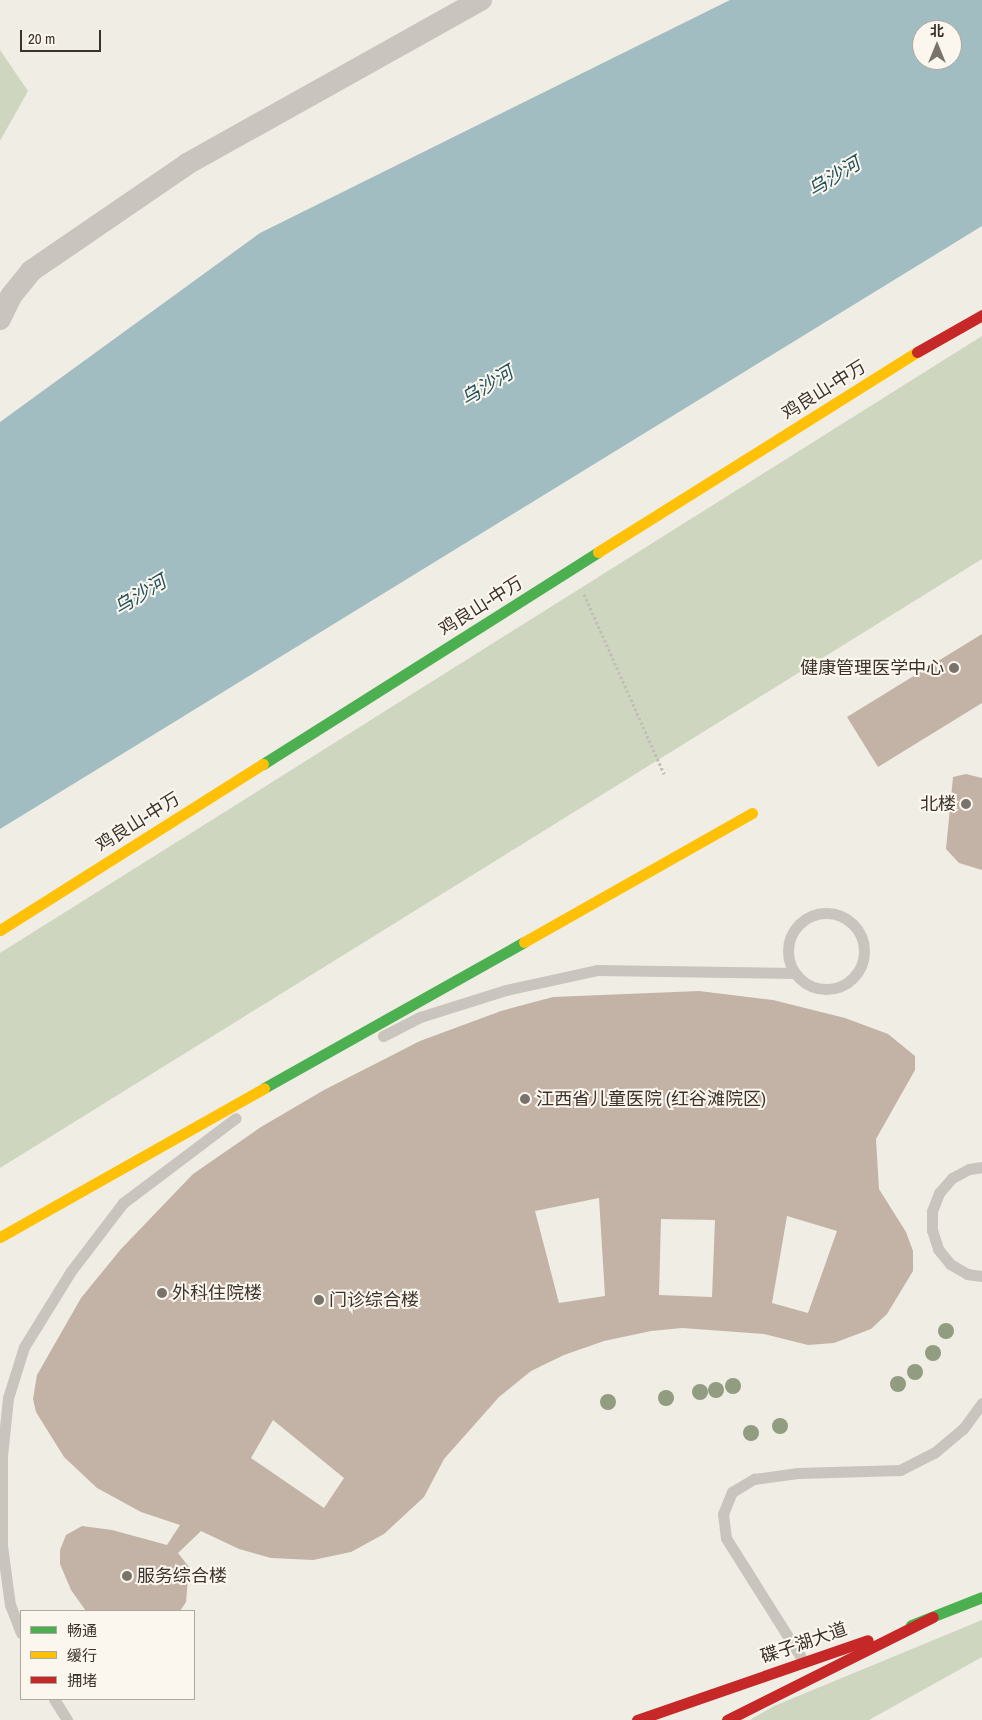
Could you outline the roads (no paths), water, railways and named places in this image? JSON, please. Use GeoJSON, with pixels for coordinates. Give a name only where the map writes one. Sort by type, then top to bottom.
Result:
{"type":"FeatureCollection","features":[{"type":"Feature","properties":{"kind":"main road","name":"鸡良山-中万"},"geometry":{"type":"LineString","coordinates":[[0,930],[959,326],[982,315]]}},
{"type":"Feature","properties":{"kind":"main road"},"geometry":{"type":"LineString","coordinates":[[0,1237],[752,814]]}},
{"type":"Feature","properties":{"kind":"main road","name":"碟子湖大道"},"geometry":{"type":"LineString","coordinates":[[637,1720],[934,1617],[982,1597]]}},
{"type":"Feature","properties":{"kind":"main road"},"geometry":{"type":"LineString","coordinates":[[727,1720],[934,1617]]}},
{"type":"Feature","properties":{"kind":"street"},"geometry":{"type":"LineString","coordinates":[[0,319],[11,296],[31,271],[187,164],[481,0]]}},
{"type":"Feature","properties":{"kind":"lane"},"geometry":{"type":"LineString","coordinates":[[829,913],[842,916],[860,934],[864,959],[850,981],[839,987],[820,988],[803,982],[795,972],[788,950],[796,928],[805,920],[829,913]]}},
{"type":"Feature","properties":{"kind":"lane"},"geometry":{"type":"LineString","coordinates":[[20,1630],[10,1605],[2,1546],[2,1456],[8,1398],[24,1347],[71,1271],[123,1203],[229,1123],[309,1074],[420,1017],[506,990],[597,970],[795,972]]}},
{"type":"Feature","properties":{"kind":"lane"},"geometry":{"type":"LineString","coordinates":[[982,1167],[969,1169],[952,1178],[939,1193],[932,1211],[932,1230],[938,1249],[950,1264],[967,1274],[982,1276]]}},
{"type":"Feature","properties":{"kind":"lane"},"geometry":{"type":"LineString","coordinates":[[804,1662],[726,1538],[723,1514],[732,1492],[754,1479],[798,1473],[900,1470],[934,1453],[963,1428],[982,1403]]}},
{"type":"Feature","properties":{"kind":"lane"},"geometry":{"type":"LineString","coordinates":[[55,1700],[67,1720]]}},
{"type":"Feature","properties":{"kind":"water","name":"乌沙河"},"geometry":{"type":"Polygon","coordinates":[[[730,0],[982,0],[982,226],[0,829],[0,422],[260,233],[730,0]]]}},
{"type":"Feature","properties":{"kind":"place","name":"健康管理医学中心"},"geometry":{"type":"Point","coordinates":[954,668]}},
{"type":"Feature","properties":{"kind":"place","name":"北楼"},"geometry":{"type":"Point","coordinates":[966,804]}},
{"type":"Feature","properties":{"kind":"place","name":"江西省儿童医院 (红谷滩院区)"},"geometry":{"type":"Point","coordinates":[525,1099]}},
{"type":"Feature","properties":{"kind":"place","name":"外科住院楼"},"geometry":{"type":"Point","coordinates":[162,1293]}},
{"type":"Feature","properties":{"kind":"place","name":"门诊综合楼"},"geometry":{"type":"Point","coordinates":[319,1300]}},
{"type":"Feature","properties":{"kind":"place","name":"服务综合楼"},"geometry":{"type":"Point","coordinates":[127,1576]}}]}
